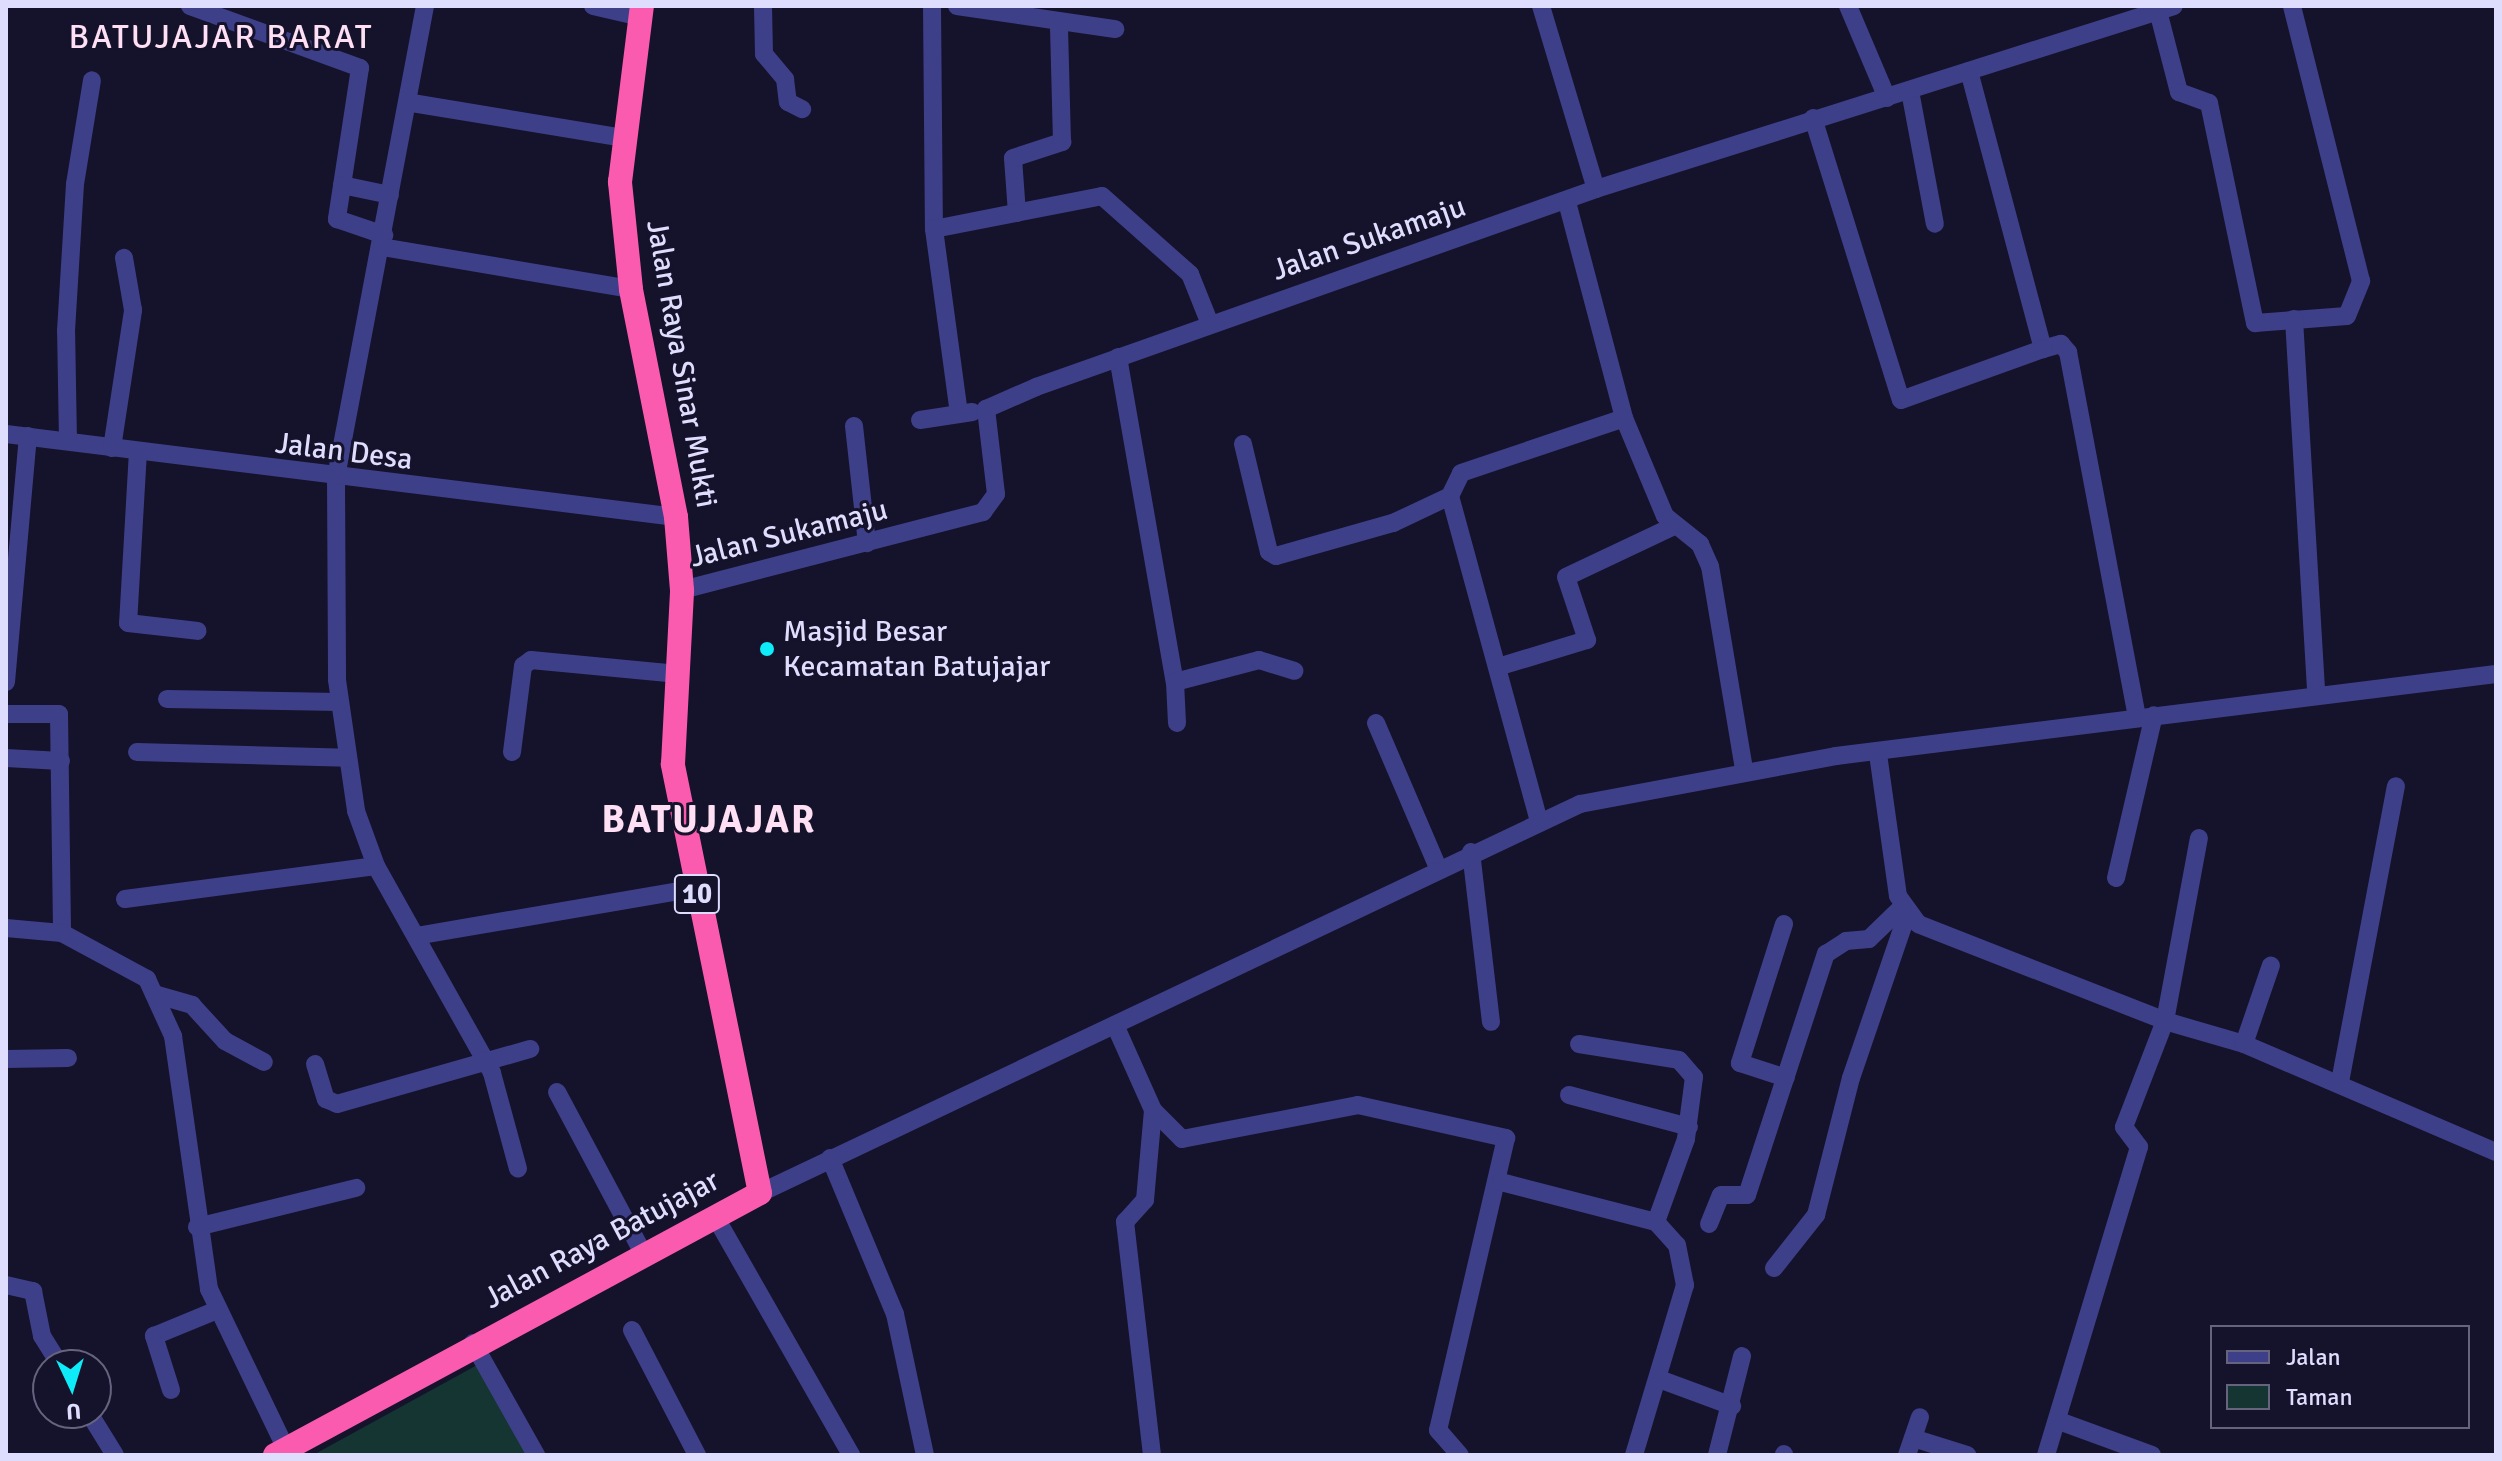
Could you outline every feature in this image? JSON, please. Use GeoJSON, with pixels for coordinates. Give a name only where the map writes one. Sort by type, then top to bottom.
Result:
{"type":"FeatureCollection","features":[{"type":"Feature","properties":{"kind":"highway","name":"Jalan Raya Sinar Mukti"},"geometry":{"type":"LineString","coordinates":[[642,12],[623,138],[631,289],[676,517],[682,590]]}},
{"type":"Feature","properties":{"kind":"highway","name":"Jalan Raya Batujajar"},"geometry":{"type":"LineString","coordinates":[[280,1452],[473,1343],[760,1193],[696,888],[671,743],[682,590]]}},
{"type":"Feature","properties":{"kind":"street"},"geometry":{"type":"LineString","coordinates":[[190,6],[360,68],[342,185],[341,223],[383,241],[631,289]]}},
{"type":"Feature","properties":{"kind":"street"},"geometry":{"type":"LineString","coordinates":[[425,6],[412,103],[390,195],[336,479],[339,702],[346,758],[376,866],[485,1065],[518,1169]]}},
{"type":"Feature","properties":{"kind":"street"},"geometry":{"type":"LineString","coordinates":[[593,6],[642,12]]}},
{"type":"Feature","properties":{"kind":"street"},"geometry":{"type":"LineString","coordinates":[[763,6],[764,54],[785,79],[788,102],[802,109]]}},
{"type":"Feature","properties":{"kind":"street"},"geometry":{"type":"LineString","coordinates":[[932,6],[934,229],[959,413]]}},
{"type":"Feature","properties":{"kind":"street"},"geometry":{"type":"LineString","coordinates":[[957,6],[1059,25],[1115,29]]}},
{"type":"Feature","properties":{"kind":"street"},"geometry":{"type":"LineString","coordinates":[[1541,6],[1596,189]]}},
{"type":"Feature","properties":{"kind":"street"},"geometry":{"type":"LineString","coordinates":[[1848,6],[1887,98]]}},
{"type":"Feature","properties":{"kind":"street"},"geometry":{"type":"LineString","coordinates":[[2166,9],[2182,97],[2209,103],[2250,316],[2255,323],[2347,316],[2361,281],[2292,6]]}},
{"type":"Feature","properties":{"kind":"street","name":"Jalan Sukamaju"},"geometry":{"type":"LineString","coordinates":[[682,590],[867,543],[991,504],[986,409],[1118,357],[1567,202],[1596,189],[2166,9]]}},
{"type":"Feature","properties":{"kind":"street"},"geometry":{"type":"LineString","coordinates":[[1017,213],[1013,158],[1062,142],[1059,25]]}},
{"type":"Feature","properties":{"kind":"street"},"geometry":{"type":"LineString","coordinates":[[1969,71],[2043,349]]}},
{"type":"Feature","properties":{"kind":"street"},"geometry":{"type":"LineString","coordinates":[[68,441],[66,331],[75,184],[92,80]]}},
{"type":"Feature","properties":{"kind":"street"},"geometry":{"type":"LineString","coordinates":[[1910,91],[1935,224]]}},
{"type":"Feature","properties":{"kind":"street"},"geometry":{"type":"LineString","coordinates":[[412,103],[623,138]]}},
{"type":"Feature","properties":{"kind":"street"},"geometry":{"type":"LineString","coordinates":[[1813,118],[1901,400],[2043,349],[2061,344],[2068,352],[2145,717],[2116,878]]}},
{"type":"Feature","properties":{"kind":"street"},"geometry":{"type":"LineString","coordinates":[[342,185],[390,195]]}},
{"type":"Feature","properties":{"kind":"street"},"geometry":{"type":"LineString","coordinates":[[934,229],[1109,199],[1190,274],[1210,324]]}},
{"type":"Feature","properties":{"kind":"street"},"geometry":{"type":"LineString","coordinates":[[1567,202],[1624,418],[1672,527],[1700,544],[1710,566],[1744,770]]}},
{"type":"Feature","properties":{"kind":"street"},"geometry":{"type":"LineString","coordinates":[[112,448],[133,310],[124,258]]}},
{"type":"Feature","properties":{"kind":"street"},"geometry":{"type":"LineString","coordinates":[[2294,319],[2316,694]]}},
{"type":"Feature","properties":{"kind":"street"},"geometry":{"type":"LineString","coordinates":[[1118,357],[1175,682],[1177,723]]}},
{"type":"Feature","properties":{"kind":"street"},"geometry":{"type":"LineString","coordinates":[[920,420],[986,409]]}},
{"type":"Feature","properties":{"kind":"street"},"geometry":{"type":"LineString","coordinates":[[1243,444],[1272,555],[1352,538],[1450,496],[1461,473],[1624,418]]}},
{"type":"Feature","properties":{"kind":"street"},"geometry":{"type":"LineString","coordinates":[[854,426],[867,543]]}},
{"type":"Feature","properties":{"kind":"street","name":"Jalan Desa"},"geometry":{"type":"LineString","coordinates":[[6,434],[336,479],[676,517]]}},
{"type":"Feature","properties":{"kind":"street"},"geometry":{"type":"LineString","coordinates":[[6,682],[28,436]]}},
{"type":"Feature","properties":{"kind":"street"},"geometry":{"type":"LineString","coordinates":[[138,451],[128,623],[198,631]]}},
{"type":"Feature","properties":{"kind":"street"},"geometry":{"type":"LineString","coordinates":[[1450,496],[1501,666],[1539,821]]}},
{"type":"Feature","properties":{"kind":"street"},"geometry":{"type":"LineString","coordinates":[[1501,666],[1587,639],[1566,577],[1672,527]]}},
{"type":"Feature","properties":{"kind":"street"},"geometry":{"type":"LineString","coordinates":[[512,752],[523,666],[531,660],[678,674]]}},
{"type":"Feature","properties":{"kind":"street"},"geometry":{"type":"LineString","coordinates":[[1175,682],[1259,660],[1294,671]]}},
{"type":"Feature","properties":{"kind":"street"},"geometry":{"type":"LineString","coordinates":[[760,1193],[1471,852],[1539,821],[1636,788],[1744,770],[2316,694],[2496,674]]}},
{"type":"Feature","properties":{"kind":"street"},"geometry":{"type":"LineString","coordinates":[[167,699],[339,702]]}},
{"type":"Feature","properties":{"kind":"street"},"geometry":{"type":"LineString","coordinates":[[6,714],[59,714],[62,933]]}},
{"type":"Feature","properties":{"kind":"street"},"geometry":{"type":"LineString","coordinates":[[1376,723],[1438,868]]}},
{"type":"Feature","properties":{"kind":"street"},"geometry":{"type":"LineString","coordinates":[[137,752],[346,758]]}},
{"type":"Feature","properties":{"kind":"street"},"geometry":{"type":"LineString","coordinates":[[1774,1268],[1816,1215],[1851,1078],[1904,912],[1878,754]]}},
{"type":"Feature","properties":{"kind":"street"},"geometry":{"type":"LineString","coordinates":[[6,758],[61,761]]}},
{"type":"Feature","properties":{"kind":"street"},"geometry":{"type":"LineString","coordinates":[[2340,1082],[2396,786]]}},
{"type":"Feature","properties":{"kind":"street"},"geometry":{"type":"LineString","coordinates":[[2046,1455],[2059,1421],[2139,1147],[2124,1123],[2165,1021],[2199,838]]}},
{"type":"Feature","properties":{"kind":"street"},"geometry":{"type":"LineString","coordinates":[[1471,852],[1491,1022]]}},
{"type":"Feature","properties":{"kind":"street"},"geometry":{"type":"LineString","coordinates":[[125,899],[376,866]]}},
{"type":"Feature","properties":{"kind":"street"},"geometry":{"type":"LineString","coordinates":[[416,936],[696,888]]}},
{"type":"Feature","properties":{"kind":"street"},"geometry":{"type":"LineString","coordinates":[[1904,912],[2165,1021],[2244,1044],[2340,1082],[2496,1152]]}},
{"type":"Feature","properties":{"kind":"street"},"geometry":{"type":"LineString","coordinates":[[1709,1224],[1721,1195],[1747,1195],[1826,954],[1846,941],[1869,939],[1904,912]]}},
{"type":"Feature","properties":{"kind":"street"},"geometry":{"type":"LineString","coordinates":[[1784,924],[1740,1063],[1786,1078]]}},
{"type":"Feature","properties":{"kind":"street"},"geometry":{"type":"LineString","coordinates":[[6,928],[62,933],[131,967],[154,994],[173,1036],[197,1227],[217,1310],[280,1452]]}},
{"type":"Feature","properties":{"kind":"street"},"geometry":{"type":"LineString","coordinates":[[2244,1044],[2271,965]]}},
{"type":"Feature","properties":{"kind":"street"},"geometry":{"type":"LineString","coordinates":[[154,994],[192,1005],[225,1041],[264,1062]]}},
{"type":"Feature","properties":{"kind":"street"},"geometry":{"type":"LineString","coordinates":[[1115,1025],[1153,1110],[1177,1137],[1195,1141],[1341,1106],[1372,1106],[1503,1136],[1508,1142],[1501,1182],[1452,1348],[1438,1430],[1460,1455]]}},
{"type":"Feature","properties":{"kind":"street"},"geometry":{"type":"LineString","coordinates":[[1579,1044],[1691,1068],[1689,1127],[1656,1222]]}},
{"type":"Feature","properties":{"kind":"street"},"geometry":{"type":"LineString","coordinates":[[315,1064],[326,1099],[337,1104],[485,1065],[530,1049]]}},
{"type":"Feature","properties":{"kind":"street"},"geometry":{"type":"LineString","coordinates":[[6,1059],[68,1058]]}},
{"type":"Feature","properties":{"kind":"street"},"geometry":{"type":"LineString","coordinates":[[557,1092],[644,1255]]}},
{"type":"Feature","properties":{"kind":"street"},"geometry":{"type":"LineString","coordinates":[[1569,1095],[1689,1127]]}},
{"type":"Feature","properties":{"kind":"street"},"geometry":{"type":"LineString","coordinates":[[1153,1110],[1145,1200],[1125,1222],[1159,1453]]}},
{"type":"Feature","properties":{"kind":"street"},"geometry":{"type":"LineString","coordinates":[[830,1158],[895,1314],[925,1455]]}},
{"type":"Feature","properties":{"kind":"street"},"geometry":{"type":"LineString","coordinates":[[1501,1182],[1656,1222],[1677,1245],[1685,1285],[1634,1455]]}},
{"type":"Feature","properties":{"kind":"street"},"geometry":{"type":"LineString","coordinates":[[197,1227],[356,1188]]}},
{"type":"Feature","properties":{"kind":"street"},"geometry":{"type":"LineString","coordinates":[[716,1218],[851,1455]]}},
{"type":"Feature","properties":{"kind":"street"},"geometry":{"type":"LineString","coordinates":[[6,1285],[33,1291],[42,1336],[50,1349]]}},
{"type":"Feature","properties":{"kind":"street"},"geometry":{"type":"LineString","coordinates":[[171,1390],[154,1336],[217,1310]]}},
{"type":"Feature","properties":{"kind":"street"},"geometry":{"type":"LineString","coordinates":[[632,1330],[697,1455]]}},
{"type":"Feature","properties":{"kind":"street"},"geometry":{"type":"LineString","coordinates":[[473,1343],[536,1455]]}},
{"type":"Feature","properties":{"kind":"street"},"geometry":{"type":"LineString","coordinates":[[1717,1455],[1732,1406],[1742,1356]]}},
{"type":"Feature","properties":{"kind":"street"},"geometry":{"type":"LineString","coordinates":[[1659,1379],[1732,1406]]}},
{"type":"Feature","properties":{"kind":"street"},"geometry":{"type":"LineString","coordinates":[[1920,1417],[1910,1446],[1967,1455]]}},
{"type":"Feature","properties":{"kind":"street"},"geometry":{"type":"LineString","coordinates":[[2059,1421],[2152,1455]]}},
{"type":"Feature","properties":{"kind":"street"},"geometry":{"type":"LineString","coordinates":[[99,1429],[115,1455]]}},
{"type":"Feature","properties":{"kind":"green space"},"geometry":{"type":"Polygon","coordinates":[[[479,1364],[529,1455],[313,1455],[479,1364]]]}},
{"type":"Feature","properties":{"kind":"place","name":"Masjid Besar Kecamatan Batujajar"},"geometry":{"type":"Point","coordinates":[767,649]}},
{"type":"Feature","properties":{"kind":"district","name":"BATUJAJAR BARAT"},"geometry":{"type":"Point","coordinates":[221,38]}},
{"type":"Feature","properties":{"kind":"district","name":"BATUJAJAR"},"geometry":{"type":"Point","coordinates":[709,820]}}]}
